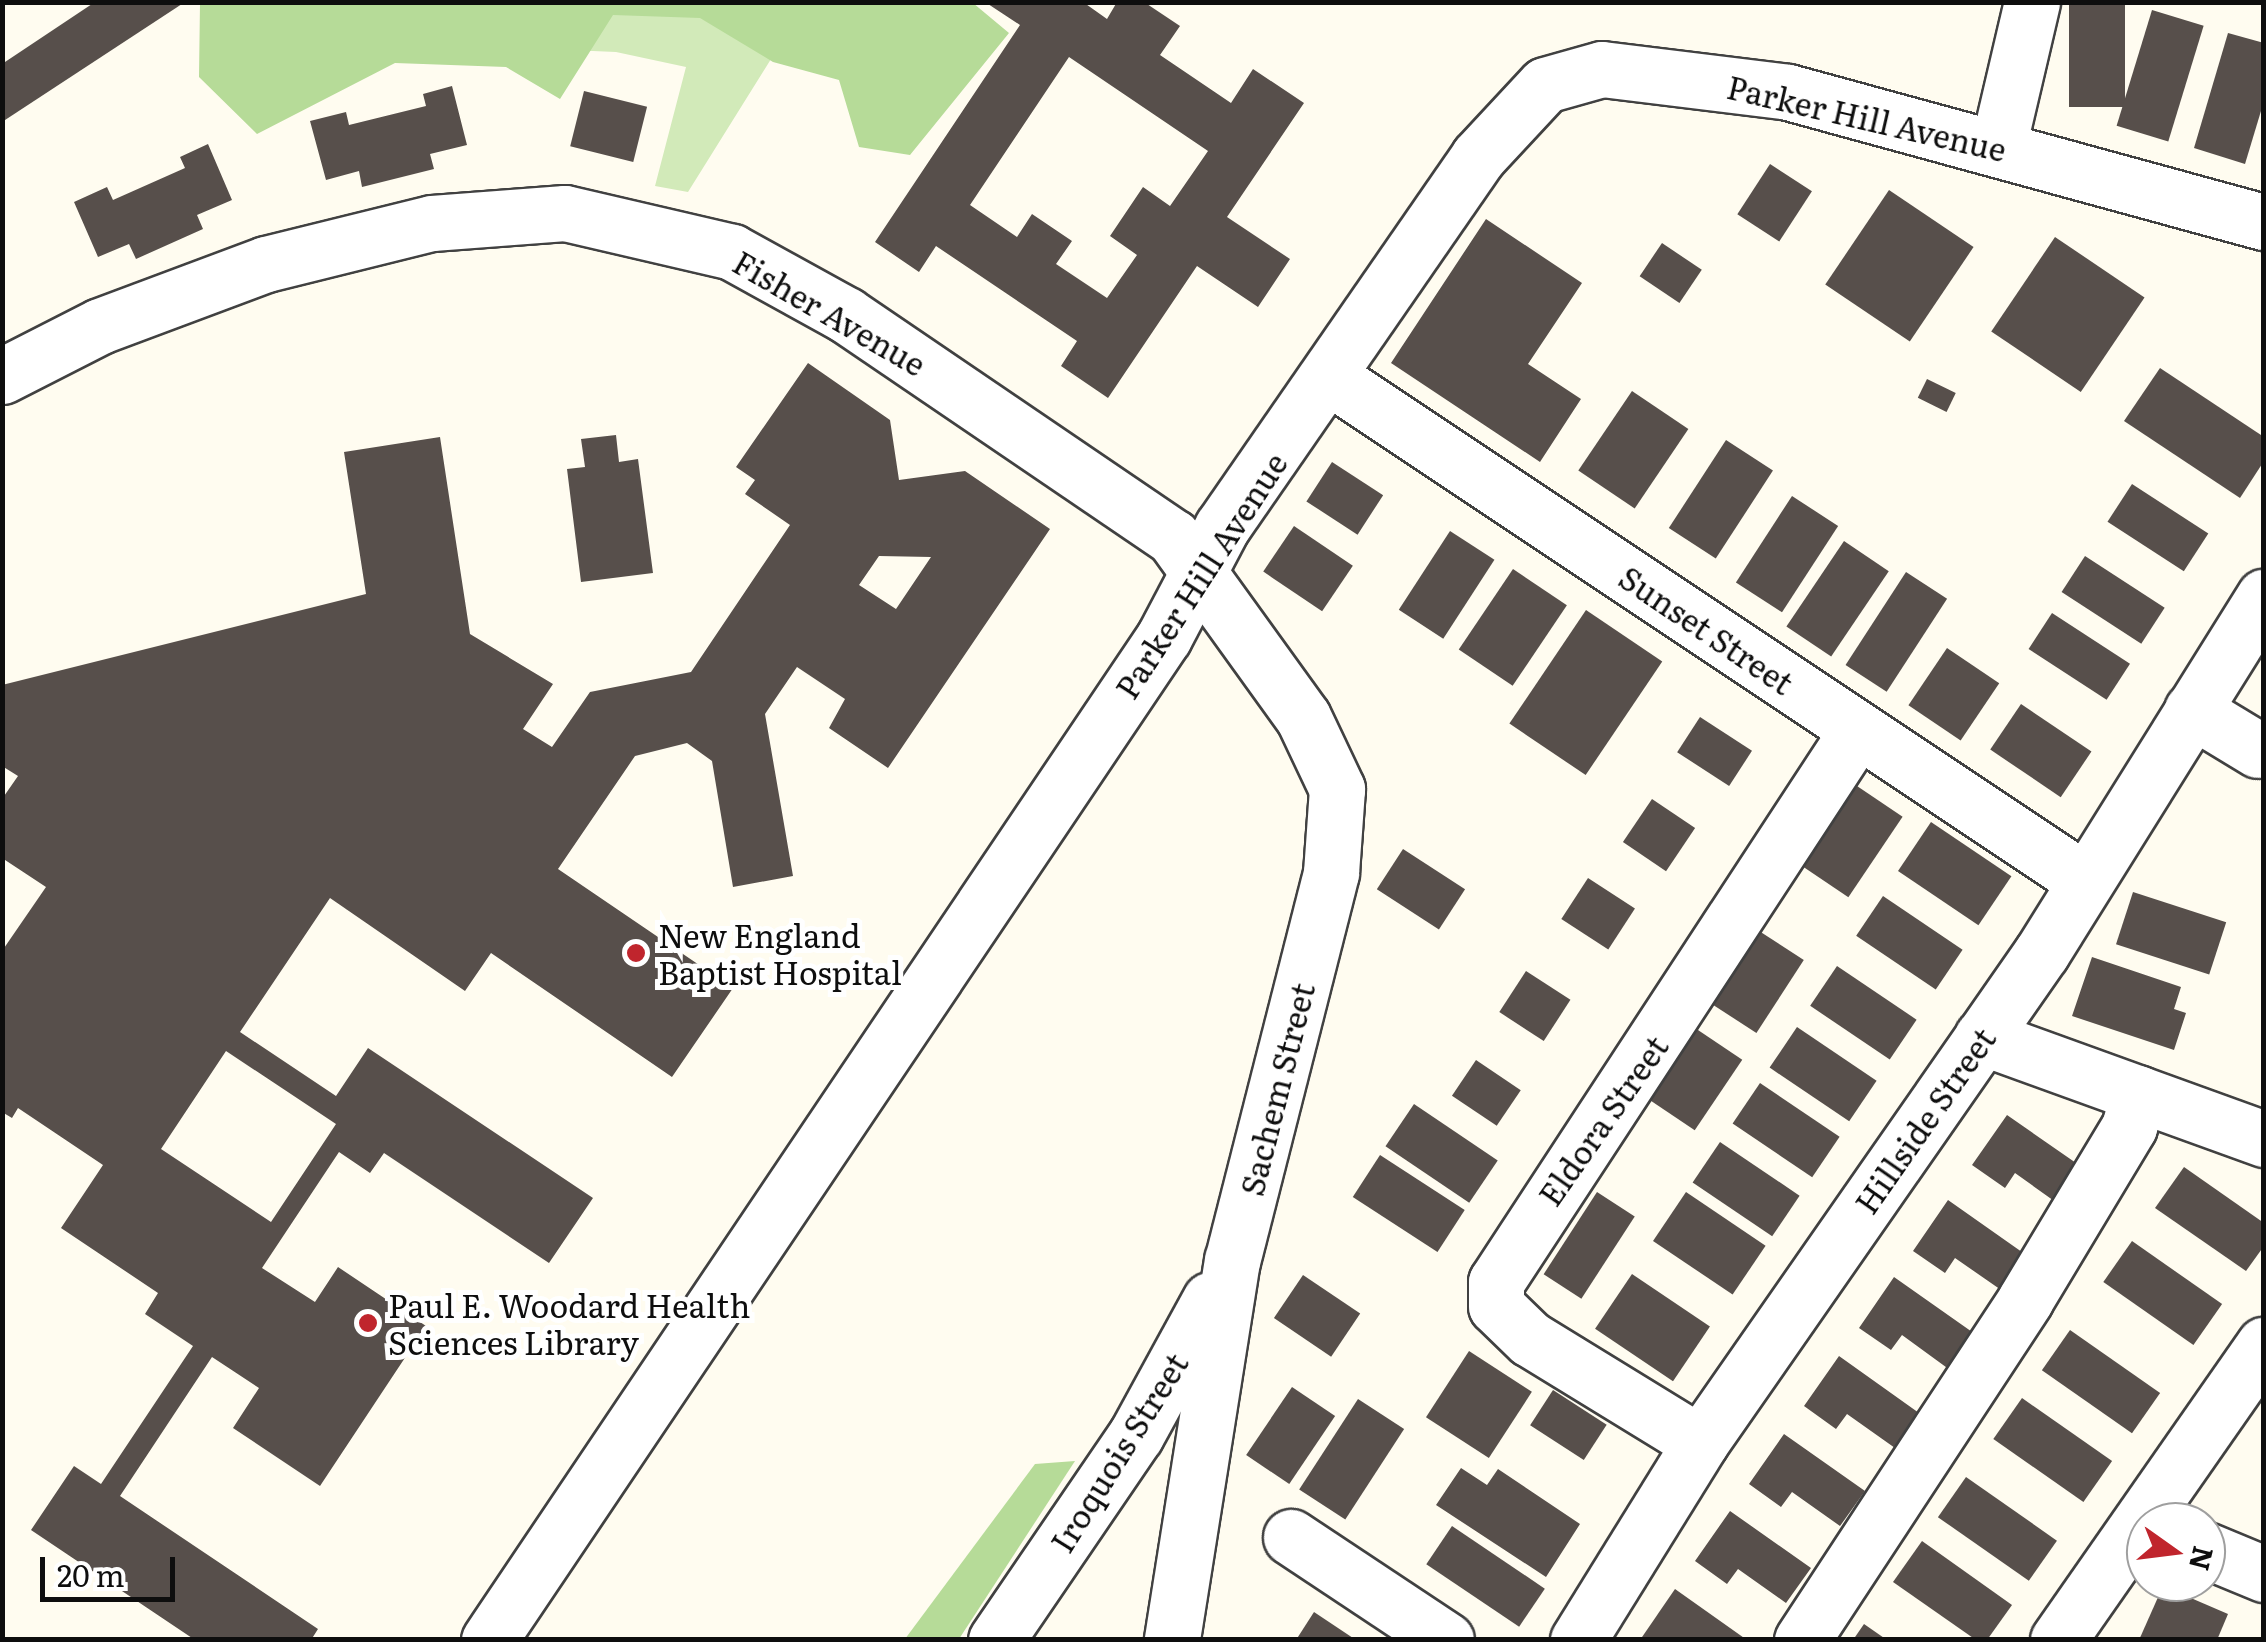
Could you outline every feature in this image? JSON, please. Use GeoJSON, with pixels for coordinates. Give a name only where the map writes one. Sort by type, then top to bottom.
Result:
{"type":"FeatureCollection","features":[{"type":"Feature","properties":{"kind":"street"},"geometry":{"type":"LineString","coordinates":[[1998,147],[2032,2]]}},
{"type":"Feature","properties":{"kind":"street","name":"Parker Hill Avenue"},"geometry":{"type":"LineString","coordinates":[[490,1640],[1164,638],[1222,527],[1331,378],[1478,157],[1545,85],[1602,69],[1676,75],[1788,92],[2264,222]]}},
{"type":"Feature","properties":{"kind":"street","name":"Fisher Avenue"},"geometry":{"type":"LineString","coordinates":[[2,376],[100,326],[266,264],[432,224],[565,213],[732,252],[806,292],[1173,538],[1198,577]]}},
{"type":"Feature","properties":{"kind":"street","name":"Sunset Street"},"geometry":{"type":"LineString","coordinates":[[1331,378],[2084,880]]}},
{"type":"Feature","properties":{"kind":"street","name":"Sachem Street"},"geometry":{"type":"LineString","coordinates":[[1172,1640],[1232,1260],[1330,873],[1337,789],[1303,717],[1198,577]]}},
{"type":"Feature","properties":{"kind":"street","name":"Hillside Street"},"geometry":{"type":"LineString","coordinates":[[1578,1640],[1700,1443],[1982,1038],[2264,597]]}},
{"type":"Feature","properties":{"kind":"street"},"geometry":{"type":"LineString","coordinates":[[2192,710],[2258,750]]}},
{"type":"Feature","properties":{"kind":"street","name":"Eldora Street"},"geometry":{"type":"LineString","coordinates":[[1700,1443],[1530,1339],[1496,1306],[1496,1282],[1858,731]]}},
{"type":"Feature","properties":{"kind":"street"},"geometry":{"type":"LineString","coordinates":[[1982,1038],[2264,1139]]}},
{"type":"Feature","properties":{"kind":"street"},"geometry":{"type":"LineString","coordinates":[[1802,1640],[2025,1300],[2129,1127],[2138,1092]]}},
{"type":"Feature","properties":{"kind":"street","name":"Iroquois Street"},"geometry":{"type":"LineString","coordinates":[[996,1640],[1136,1435],[1232,1260]]}},
{"type":"Feature","properties":{"kind":"street"},"geometry":{"type":"LineString","coordinates":[[2159,1502],[2264,1344]]}},
{"type":"Feature","properties":{"kind":"street"},"geometry":{"type":"LineString","coordinates":[[1292,1537],[1446,1640]]}},
{"type":"Feature","properties":{"kind":"street"},"geometry":{"type":"LineString","coordinates":[[2058,1640],[2126,1548]]}},
{"type":"Feature","properties":{"kind":"street"},"geometry":{"type":"LineString","coordinates":[[2226,1558],[2264,1574]]}},
{"type":"Feature","properties":{"kind":"green space"},"geometry":{"type":"Polygon","coordinates":[[[200,3],[973,3],[1009,33],[910,155],[859,147],[839,80],[773,62],[700,18],[613,15],[560,99],[506,67],[395,63],[257,134],[199,77],[200,3]]]}},
{"type":"Feature","properties":{"kind":"green space"},"geometry":{"type":"Polygon","coordinates":[[[238,3],[806,3],[688,192],[655,186],[686,67],[616,52],[546,49],[238,3]]]}},
{"type":"Feature","properties":{"kind":"green space"},"geometry":{"type":"Polygon","coordinates":[[[1075,1461],[959,1639],[905,1639],[1035,1464],[1075,1461]]]}},
{"type":"Feature","properties":{"kind":"building"},"geometry":{"type":"Polygon","coordinates":[[[95,2],[185,2],[2,122],[2,64],[95,2]]]}},
{"type":"Feature","properties":{"kind":"building"},"geometry":{"type":"Polygon","coordinates":[[[985,2],[1083,2],[1107,19],[1117,2],[1144,2],[1180,26],[1160,55],[1231,103],[1253,69],[1304,103],[1227,217],[1290,259],[1258,307],[1197,266],[1108,398],[1061,366],[1077,341],[936,246],[919,272],[875,242],[1020,25],[985,2]],[[1069,57],[970,205],[1017,237],[1032,214],[1072,241],[1056,264],[1107,298],[1137,255],[1110,236],[1143,187],[1170,206],[1208,151],[1069,57]]]}},
{"type":"Feature","properties":{"kind":"building"},"geometry":{"type":"Polygon","coordinates":[[[2069,2],[2125,2],[2125,107],[2069,107],[2069,2]]]}},
{"type":"Feature","properties":{"kind":"building"},"geometry":{"type":"Polygon","coordinates":[[[2152,10],[2204,26],[2168,142],[2117,126],[2152,10]]]}},
{"type":"Feature","properties":{"kind":"building"},"geometry":{"type":"Polygon","coordinates":[[[2228,33],[2264,43],[2264,101],[2245,164],[2194,148],[2228,33]]]}},
{"type":"Feature","properties":{"kind":"building"},"geometry":{"type":"Polygon","coordinates":[[[452,86],[467,145],[430,154],[434,169],[362,187],[359,171],[326,180],[310,121],[346,112],[349,125],[426,106],[423,94],[452,86]]]}},
{"type":"Feature","properties":{"kind":"building"},"geometry":{"type":"Polygon","coordinates":[[[584,91],[647,107],[633,162],[570,146],[584,91]]]}},
{"type":"Feature","properties":{"kind":"building"},"geometry":{"type":"Polygon","coordinates":[[[208,144],[232,200],[197,215],[203,229],[136,259],[129,244],[98,257],[74,202],[107,187],[113,200],[185,168],[180,157],[208,144]]]}},
{"type":"Feature","properties":{"kind":"building"},"geometry":{"type":"Polygon","coordinates":[[[1770,164],[1812,191],[1779,242],[1737,214],[1770,164]]]}},
{"type":"Feature","properties":{"kind":"building"},"geometry":{"type":"Polygon","coordinates":[[[1889,190],[1974,247],[1910,342],[1825,285],[1889,190]]]}},
{"type":"Feature","properties":{"kind":"building"},"geometry":{"type":"Polygon","coordinates":[[[1486,219],[1582,283],[1528,364],[1581,399],[1540,462],[1391,363],[1486,219]]]}},
{"type":"Feature","properties":{"kind":"building"},"geometry":{"type":"Polygon","coordinates":[[[2055,237],[2145,297],[2081,392],[1991,332],[2055,237]]]}},
{"type":"Feature","properties":{"kind":"building"},"geometry":{"type":"Polygon","coordinates":[[[1662,243],[1702,270],[1679,303],[1640,276],[1662,243]]]}},
{"type":"Feature","properties":{"kind":"building"},"geometry":{"type":"Polygon","coordinates":[[[808,363],[890,420],[899,480],[965,471],[1050,529],[888,768],[829,728],[845,699],[797,667],[765,714],[793,876],[733,887],[712,761],[687,743],[635,756],[558,869],[733,988],[672,1077],[491,953],[465,991],[330,898],[240,1032],[336,1096],[368,1048],[593,1198],[549,1263],[384,1153],[370,1173],[339,1152],[262,1268],[315,1302],[338,1267],[426,1326],[320,1486],[233,1428],[259,1388],[212,1357],[120,1496],[318,1629],[311,1640],[195,1640],[31,1530],[74,1466],[101,1484],[193,1346],[145,1314],[158,1293],[61,1228],[103,1165],[18,1108],[12,1118],[2,1112],[2,951],[46,887],[2,858],[2,799],[18,776],[2,766],[2,685],[366,594],[344,452],[440,437],[470,634],[553,684],[523,729],[552,747],[590,692],[691,672],[790,525],[745,494],[755,480],[736,467],[808,363]],[[879,556],[859,585],[896,609],[931,557],[879,556]],[[226,1051],[161,1149],[271,1222],[336,1124],[226,1051]]]}},
{"type":"Feature","properties":{"kind":"building"},"geometry":{"type":"Polygon","coordinates":[[[2160,368],[2264,437],[2264,461],[2240,498],[2124,421],[2160,368]]]}},
{"type":"Feature","properties":{"kind":"building"},"geometry":{"type":"Polygon","coordinates":[[[1927,379],[1956,393],[1947,412],[1918,398],[1927,379]]]}},
{"type":"Feature","properties":{"kind":"building"},"geometry":{"type":"Polygon","coordinates":[[[1632,391],[1688,429],[1635,509],[1578,471],[1632,391]]]}},
{"type":"Feature","properties":{"kind":"building"},"geometry":{"type":"Polygon","coordinates":[[[616,435],[619,462],[638,459],[653,573],[581,582],[567,469],[585,467],[581,439],[616,435]]]}},
{"type":"Feature","properties":{"kind":"building"},"geometry":{"type":"Polygon","coordinates":[[[1726,440],[1773,470],[1716,559],[1669,528],[1726,440]]]}},
{"type":"Feature","properties":{"kind":"building"},"geometry":{"type":"Polygon","coordinates":[[[1332,462],[1383,495],[1358,535],[1306,501],[1332,462]]]}},
{"type":"Feature","properties":{"kind":"building"},"geometry":{"type":"Polygon","coordinates":[[[2132,484],[2208,534],[2184,571],[2107,522],[2132,484]]]}},
{"type":"Feature","properties":{"kind":"building"},"geometry":{"type":"Polygon","coordinates":[[[1792,496],[1838,526],[1782,612],[1736,582],[1792,496]]]}},
{"type":"Feature","properties":{"kind":"building"},"geometry":{"type":"Polygon","coordinates":[[[1294,526],[1353,566],[1322,611],[1263,572],[1294,526]]]}},
{"type":"Feature","properties":{"kind":"building"},"geometry":{"type":"Polygon","coordinates":[[[1450,531],[1494,560],[1443,639],[1399,610],[1450,531]]]}},
{"type":"Feature","properties":{"kind":"building"},"geometry":{"type":"Polygon","coordinates":[[[1844,541],[1889,571],[1831,657],[1786,626],[1844,541]]]}},
{"type":"Feature","properties":{"kind":"building"},"geometry":{"type":"Polygon","coordinates":[[[2085,556],[2165,608],[2141,644],[2062,592],[2085,556]]]}},
{"type":"Feature","properties":{"kind":"building"},"geometry":{"type":"Polygon","coordinates":[[[1513,569],[1567,605],[1513,686],[1459,649],[1513,569]]]}},
{"type":"Feature","properties":{"kind":"building"},"geometry":{"type":"Polygon","coordinates":[[[1906,572],[1947,599],[1887,692],[1846,665],[1906,572]]]}},
{"type":"Feature","properties":{"kind":"building"},"geometry":{"type":"Polygon","coordinates":[[[1586,610],[1662,661],[1586,775],[1509,724],[1586,610]]]}},
{"type":"Feature","properties":{"kind":"building"},"geometry":{"type":"Polygon","coordinates":[[[2052,613],[2130,664],[2107,700],[2029,649],[2052,613]]]}},
{"type":"Feature","properties":{"kind":"building"},"geometry":{"type":"Polygon","coordinates":[[[1947,648],[1999,683],[1961,740],[1908,705],[1947,648]]]}},
{"type":"Feature","properties":{"kind":"building"},"geometry":{"type":"Polygon","coordinates":[[[2021,704],[2091,752],[2061,797],[1990,750],[2021,704]]]}},
{"type":"Feature","properties":{"kind":"building"},"geometry":{"type":"Polygon","coordinates":[[[1700,717],[1752,751],[1729,786],[1677,752],[1700,717]]]}},
{"type":"Feature","properties":{"kind":"building"},"geometry":{"type":"Polygon","coordinates":[[[1857,786],[1903,817],[1848,897],[1803,866],[1857,786]]]}},
{"type":"Feature","properties":{"kind":"building"},"geometry":{"type":"Polygon","coordinates":[[[1652,799],[1695,828],[1666,871],[1623,842],[1652,799]]]}},
{"type":"Feature","properties":{"kind":"building"},"geometry":{"type":"Polygon","coordinates":[[[1931,822],[2011,876],[1978,925],[1898,871],[1931,822]]]}},
{"type":"Feature","properties":{"kind":"building"},"geometry":{"type":"Polygon","coordinates":[[[1403,849],[1465,889],[1439,930],[1377,889],[1403,849]]]}},
{"type":"Feature","properties":{"kind":"building"},"geometry":{"type":"Polygon","coordinates":[[[1588,878],[1635,908],[1608,950],[1561,919],[1588,878]]]}},
{"type":"Feature","properties":{"kind":"building"},"geometry":{"type":"Polygon","coordinates":[[[2133,892],[2226,922],[2209,975],[2116,944],[2133,892]]]}},
{"type":"Feature","properties":{"kind":"building"},"geometry":{"type":"Polygon","coordinates":[[[1883,896],[1963,950],[1936,989],[1856,936],[1883,896]]]}},
{"type":"Feature","properties":{"kind":"building"},"geometry":{"type":"Polygon","coordinates":[[[1756,929],[1804,960],[1756,1033],[1709,1002],[1756,929]]]}},
{"type":"Feature","properties":{"kind":"building"},"geometry":{"type":"Polygon","coordinates":[[[2092,957],[2181,987],[2174,1009],[2186,1013],[2174,1050],[2072,1016],[2092,957]]]}},
{"type":"Feature","properties":{"kind":"building"},"geometry":{"type":"Polygon","coordinates":[[[1837,966],[1917,1020],[1890,1059],[1810,1006],[1837,966]]]}},
{"type":"Feature","properties":{"kind":"building"},"geometry":{"type":"Polygon","coordinates":[[[1526,971],[1570,1000],[1544,1041],[1499,1012],[1526,971]]]}},
{"type":"Feature","properties":{"kind":"building"},"geometry":{"type":"Polygon","coordinates":[[[1797,1027],[1877,1081],[1849,1121],[1770,1068],[1797,1027]]]}},
{"type":"Feature","properties":{"kind":"building"},"geometry":{"type":"Polygon","coordinates":[[[1695,1028],[1742,1060],[1695,1130],[1647,1098],[1695,1028]]]}},
{"type":"Feature","properties":{"kind":"building"},"geometry":{"type":"Polygon","coordinates":[[[1476,1060],[1521,1090],[1497,1126],[1452,1096],[1476,1060]]]}},
{"type":"Feature","properties":{"kind":"building"},"geometry":{"type":"Polygon","coordinates":[[[1760,1083],[1840,1137],[1812,1177],[1733,1124],[1760,1083]]]}},
{"type":"Feature","properties":{"kind":"building"},"geometry":{"type":"Polygon","coordinates":[[[1414,1104],[1498,1160],[1469,1203],[1385,1146],[1414,1104]]]}},
{"type":"Feature","properties":{"kind":"building"},"geometry":{"type":"Polygon","coordinates":[[[2007,1115],[2089,1172],[2064,1208],[2015,1173],[2005,1188],[1972,1165],[2007,1115]]]}},
{"type":"Feature","properties":{"kind":"building"},"geometry":{"type":"Polygon","coordinates":[[[1720,1142],[1800,1196],[1772,1236],[1693,1183],[1720,1142]]]}},
{"type":"Feature","properties":{"kind":"building"},"geometry":{"type":"Polygon","coordinates":[[[1380,1155],[1465,1210],[1437,1252],[1353,1197],[1380,1155]]]}},
{"type":"Feature","properties":{"kind":"building"},"geometry":{"type":"Polygon","coordinates":[[[2184,1167],[2264,1223],[2264,1246],[2246,1271],[2155,1208],[2184,1167]]]}},
{"type":"Feature","properties":{"kind":"building"},"geometry":{"type":"Polygon","coordinates":[[[1597,1192],[1635,1217],[1581,1299],[1544,1274],[1597,1192]]]}},
{"type":"Feature","properties":{"kind":"building"},"geometry":{"type":"Polygon","coordinates":[[[1686,1192],[1766,1246],[1733,1295],[1653,1241],[1686,1192]]]}},
{"type":"Feature","properties":{"kind":"building"},"geometry":{"type":"Polygon","coordinates":[[[1948,1200],[2029,1257],[2004,1292],[1955,1258],[1945,1273],[1913,1251],[1948,1200]]]}},
{"type":"Feature","properties":{"kind":"building"},"geometry":{"type":"Polygon","coordinates":[[[2132,1241],[2222,1304],[2193,1345],[2103,1282],[2132,1241]]]}},
{"type":"Feature","properties":{"kind":"building"},"geometry":{"type":"Polygon","coordinates":[[[1632,1274],[1710,1327],[1673,1381],[1595,1329],[1632,1274]]]}},
{"type":"Feature","properties":{"kind":"building"},"geometry":{"type":"Polygon","coordinates":[[[1303,1275],[1360,1314],[1331,1357],[1274,1318],[1303,1275]]]}},
{"type":"Feature","properties":{"kind":"building"},"geometry":{"type":"Polygon","coordinates":[[[1894,1277],[1975,1334],[1950,1370],[1902,1335],[1891,1350],[1859,1328],[1894,1277]]]}},
{"type":"Feature","properties":{"kind":"building"},"geometry":{"type":"Polygon","coordinates":[[[2070,1330],[2160,1393],[2132,1433],[2042,1370],[2070,1330]]]}},
{"type":"Feature","properties":{"kind":"building"},"geometry":{"type":"Polygon","coordinates":[[[1469,1351],[1532,1392],[1489,1458],[1426,1417],[1469,1351]]]}},
{"type":"Feature","properties":{"kind":"building"},"geometry":{"type":"Polygon","coordinates":[[[1839,1356],[1919,1413],[1895,1448],[1847,1414],[1836,1429],[1804,1406],[1839,1356]]]}},
{"type":"Feature","properties":{"kind":"building"},"geometry":{"type":"Polygon","coordinates":[[[1292,1387],[1335,1416],[1289,1484],[1246,1455],[1292,1387]]]}},
{"type":"Feature","properties":{"kind":"building"},"geometry":{"type":"Polygon","coordinates":[[[1553,1390],[1607,1425],[1584,1460],[1530,1425],[1553,1390]]]}},
{"type":"Feature","properties":{"kind":"building"},"geometry":{"type":"Polygon","coordinates":[[[2022,1398],[2112,1461],[2083,1502],[1993,1439],[2022,1398]]]}},
{"type":"Feature","properties":{"kind":"building"},"geometry":{"type":"Polygon","coordinates":[[[1358,1399],[1404,1429],[1345,1520],[1299,1490],[1358,1399]]]}},
{"type":"Feature","properties":{"kind":"building"},"geometry":{"type":"Polygon","coordinates":[[[1784,1434],[1865,1491],[1840,1526],[1792,1492],[1781,1507],[1749,1484],[1784,1434]]]}},
{"type":"Feature","properties":{"kind":"building"},"geometry":{"type":"Polygon","coordinates":[[[1461,1468],[1487,1485],[1498,1469],[1580,1524],[1546,1577],[1436,1505],[1461,1468]]]}},
{"type":"Feature","properties":{"kind":"building"},"geometry":{"type":"Polygon","coordinates":[[[1966,1477],[2057,1541],[2029,1581],[1938,1517],[1966,1477]]]}},
{"type":"Feature","properties":{"kind":"building"},"geometry":{"type":"Polygon","coordinates":[[[1730,1511],[1811,1568],[1786,1603],[1738,1569],[1727,1584],[1695,1561],[1730,1511]]]}},
{"type":"Feature","properties":{"kind":"building"},"geometry":{"type":"Polygon","coordinates":[[[1452,1526],[1545,1589],[1519,1627],[1426,1564],[1452,1526]]]}},
{"type":"Feature","properties":{"kind":"building"},"geometry":{"type":"Polygon","coordinates":[[[1922,1541],[2012,1605],[1987,1640],[1976,1640],[1893,1582],[1922,1541]]]}},
{"type":"Feature","properties":{"kind":"building"},"geometry":{"type":"Polygon","coordinates":[[[1675,1589],[1747,1640],[1640,1640],[1675,1589]]]}},
{"type":"Feature","properties":{"kind":"building"},"geometry":{"type":"Polygon","coordinates":[[[2156,1602],[2200,1602],[2228,1614],[2217,1640],[2139,1640],[2156,1602]]]}},
{"type":"Feature","properties":{"kind":"building"},"geometry":{"type":"Polygon","coordinates":[[[1314,1612],[1356,1640],[1296,1640],[1314,1612]]]}},
{"type":"Feature","properties":{"kind":"building"},"geometry":{"type":"Polygon","coordinates":[[[1864,1624],[1887,1640],[1853,1640],[1864,1624]]]}},
{"type":"Feature","properties":{"kind":"place","name":"New England Baptist Hospital"},"geometry":{"type":"Point","coordinates":[636,953]}},
{"type":"Feature","properties":{"kind":"place","name":"Paul E. Woodard Health Sciences Library"},"geometry":{"type":"Point","coordinates":[368,1323]}}]}
